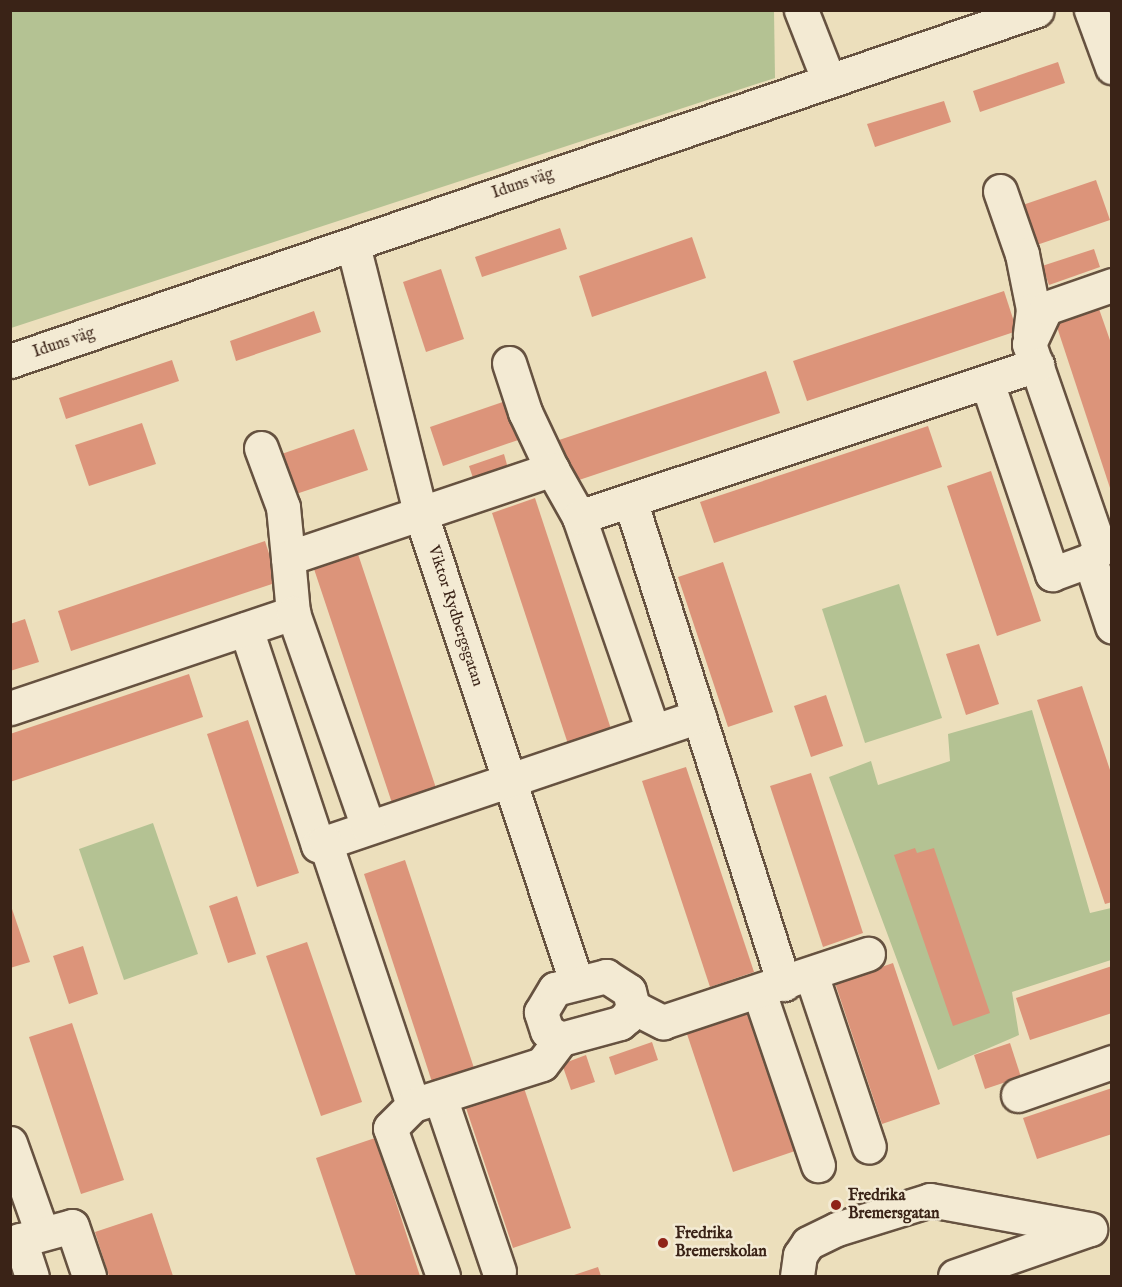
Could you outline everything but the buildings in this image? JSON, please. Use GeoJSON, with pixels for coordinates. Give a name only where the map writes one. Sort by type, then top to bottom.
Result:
{"type":"FeatureCollection","features":[{"type":"Feature","properties":{"kind":"street"},"geometry":{"type":"LineString","coordinates":[[801,10],[828,79]]}},
{"type":"Feature","properties":{"kind":"street","name":"Iduns väg"},"geometry":{"type":"LineString","coordinates":[[10,361],[353,245],[828,79],[1037,10]]}},
{"type":"Feature","properties":{"kind":"street"},"geometry":{"type":"LineString","coordinates":[[1091,10],[1112,67]]}},
{"type":"Feature","properties":{"kind":"street"},"geometry":{"type":"LineString","coordinates":[[1000,191],[1022,254],[1031,298],[1033,355],[1101,551],[1112,626]]}},
{"type":"Feature","properties":{"kind":"street","name":"Viktor Rydbergsgatan"},"geometry":{"type":"LineString","coordinates":[[353,245],[421,515],[576,981]]}},
{"type":"Feature","properties":{"kind":"street"},"geometry":{"type":"LineString","coordinates":[[579,517],[987,382],[1033,355],[1046,308],[1112,285]]}},
{"type":"Feature","properties":{"kind":"street"},"geometry":{"type":"LineString","coordinates":[[509,363],[525,412],[552,469],[579,517],[653,731]]}},
{"type":"Feature","properties":{"kind":"street"},"geometry":{"type":"LineString","coordinates":[[987,382],[1052,574],[1101,551]]}},
{"type":"Feature","properties":{"kind":"street"},"geometry":{"type":"LineString","coordinates":[[261,448],[282,507],[293,613],[368,827]]}},
{"type":"Feature","properties":{"kind":"street"},"geometry":{"type":"LineString","coordinates":[[288,558],[552,469]]}},
{"type":"Feature","properties":{"kind":"street"},"geometry":{"type":"LineString","coordinates":[[630,500],[785,983],[818,1165]]}},
{"type":"Feature","properties":{"kind":"street"},"geometry":{"type":"LineString","coordinates":[[10,708],[293,613]]}},
{"type":"Feature","properties":{"kind":"street"},"geometry":{"type":"LineString","coordinates":[[246,629],[318,845],[699,716]]}},
{"type":"Feature","properties":{"kind":"street"},"geometry":{"type":"LineString","coordinates":[[325,842],[426,1101],[500,1271]]}},
{"type":"Feature","properties":{"kind":"street"},"geometry":{"type":"LineString","coordinates":[[561,1039],[547,1031],[541,1012],[555,989],[576,981],[606,976],[614,978],[628,991],[633,1007],[663,1022],[868,954]]}},
{"type":"Feature","properties":{"kind":"street"},"geometry":{"type":"LineString","coordinates":[[785,983],[869,1147]]}},
{"type":"Feature","properties":{"kind":"street"},"geometry":{"type":"LineString","coordinates":[[443,1276],[390,1128],[426,1101],[542,1064],[561,1039],[620,1023],[633,1007]]}},
{"type":"Feature","properties":{"kind":"street"},"geometry":{"type":"LineString","coordinates":[[1018,1095],[1112,1062]]}},
{"type":"Feature","properties":{"kind":"street"},"geometry":{"type":"LineString","coordinates":[[10,1143],[24,1239],[32,1276]]}},
{"type":"Feature","properties":{"kind":"street"},"geometry":{"type":"LineString","coordinates":[[797,1276],[800,1255],[808,1243],[837,1229],[930,1200],[1101,1225]]}},
{"type":"Feature","properties":{"kind":"street"},"geometry":{"type":"LineString","coordinates":[[955,1276],[1101,1225]]}},
{"type":"Feature","properties":{"kind":"street"},"geometry":{"type":"LineString","coordinates":[[24,1239],[72,1226],[89,1276]]}},
{"type":"Feature","properties":{"kind":"green space"},"geometry":{"type":"Polygon","coordinates":[[[10,11],[774,11],[775,78],[11,328],[10,11]]]}},
{"type":"Feature","properties":{"kind":"green space"},"geometry":{"type":"Polygon","coordinates":[[[899,584],[942,718],[865,743],[822,609],[899,584]]]}},
{"type":"Feature","properties":{"kind":"green space"},"geometry":{"type":"Polygon","coordinates":[[[1032,710],[1090,913],[1111,908],[1111,960],[1012,992],[1019,1035],[938,1070],[829,777],[871,761],[878,785],[950,761],[948,734],[1032,710]]]}},
{"type":"Feature","properties":{"kind":"green space"},"geometry":{"type":"Polygon","coordinates":[[[153,823],[198,954],[124,980],[79,849],[153,823]]]}},
{"type":"Feature","properties":{"kind":"place","name":"Fredrika Bremersgatan"},"geometry":{"type":"Point","coordinates":[836,1205]}},
{"type":"Feature","properties":{"kind":"place","name":"Fredrika Bremerskolan"},"geometry":{"type":"Point","coordinates":[663,1243]}}]}
